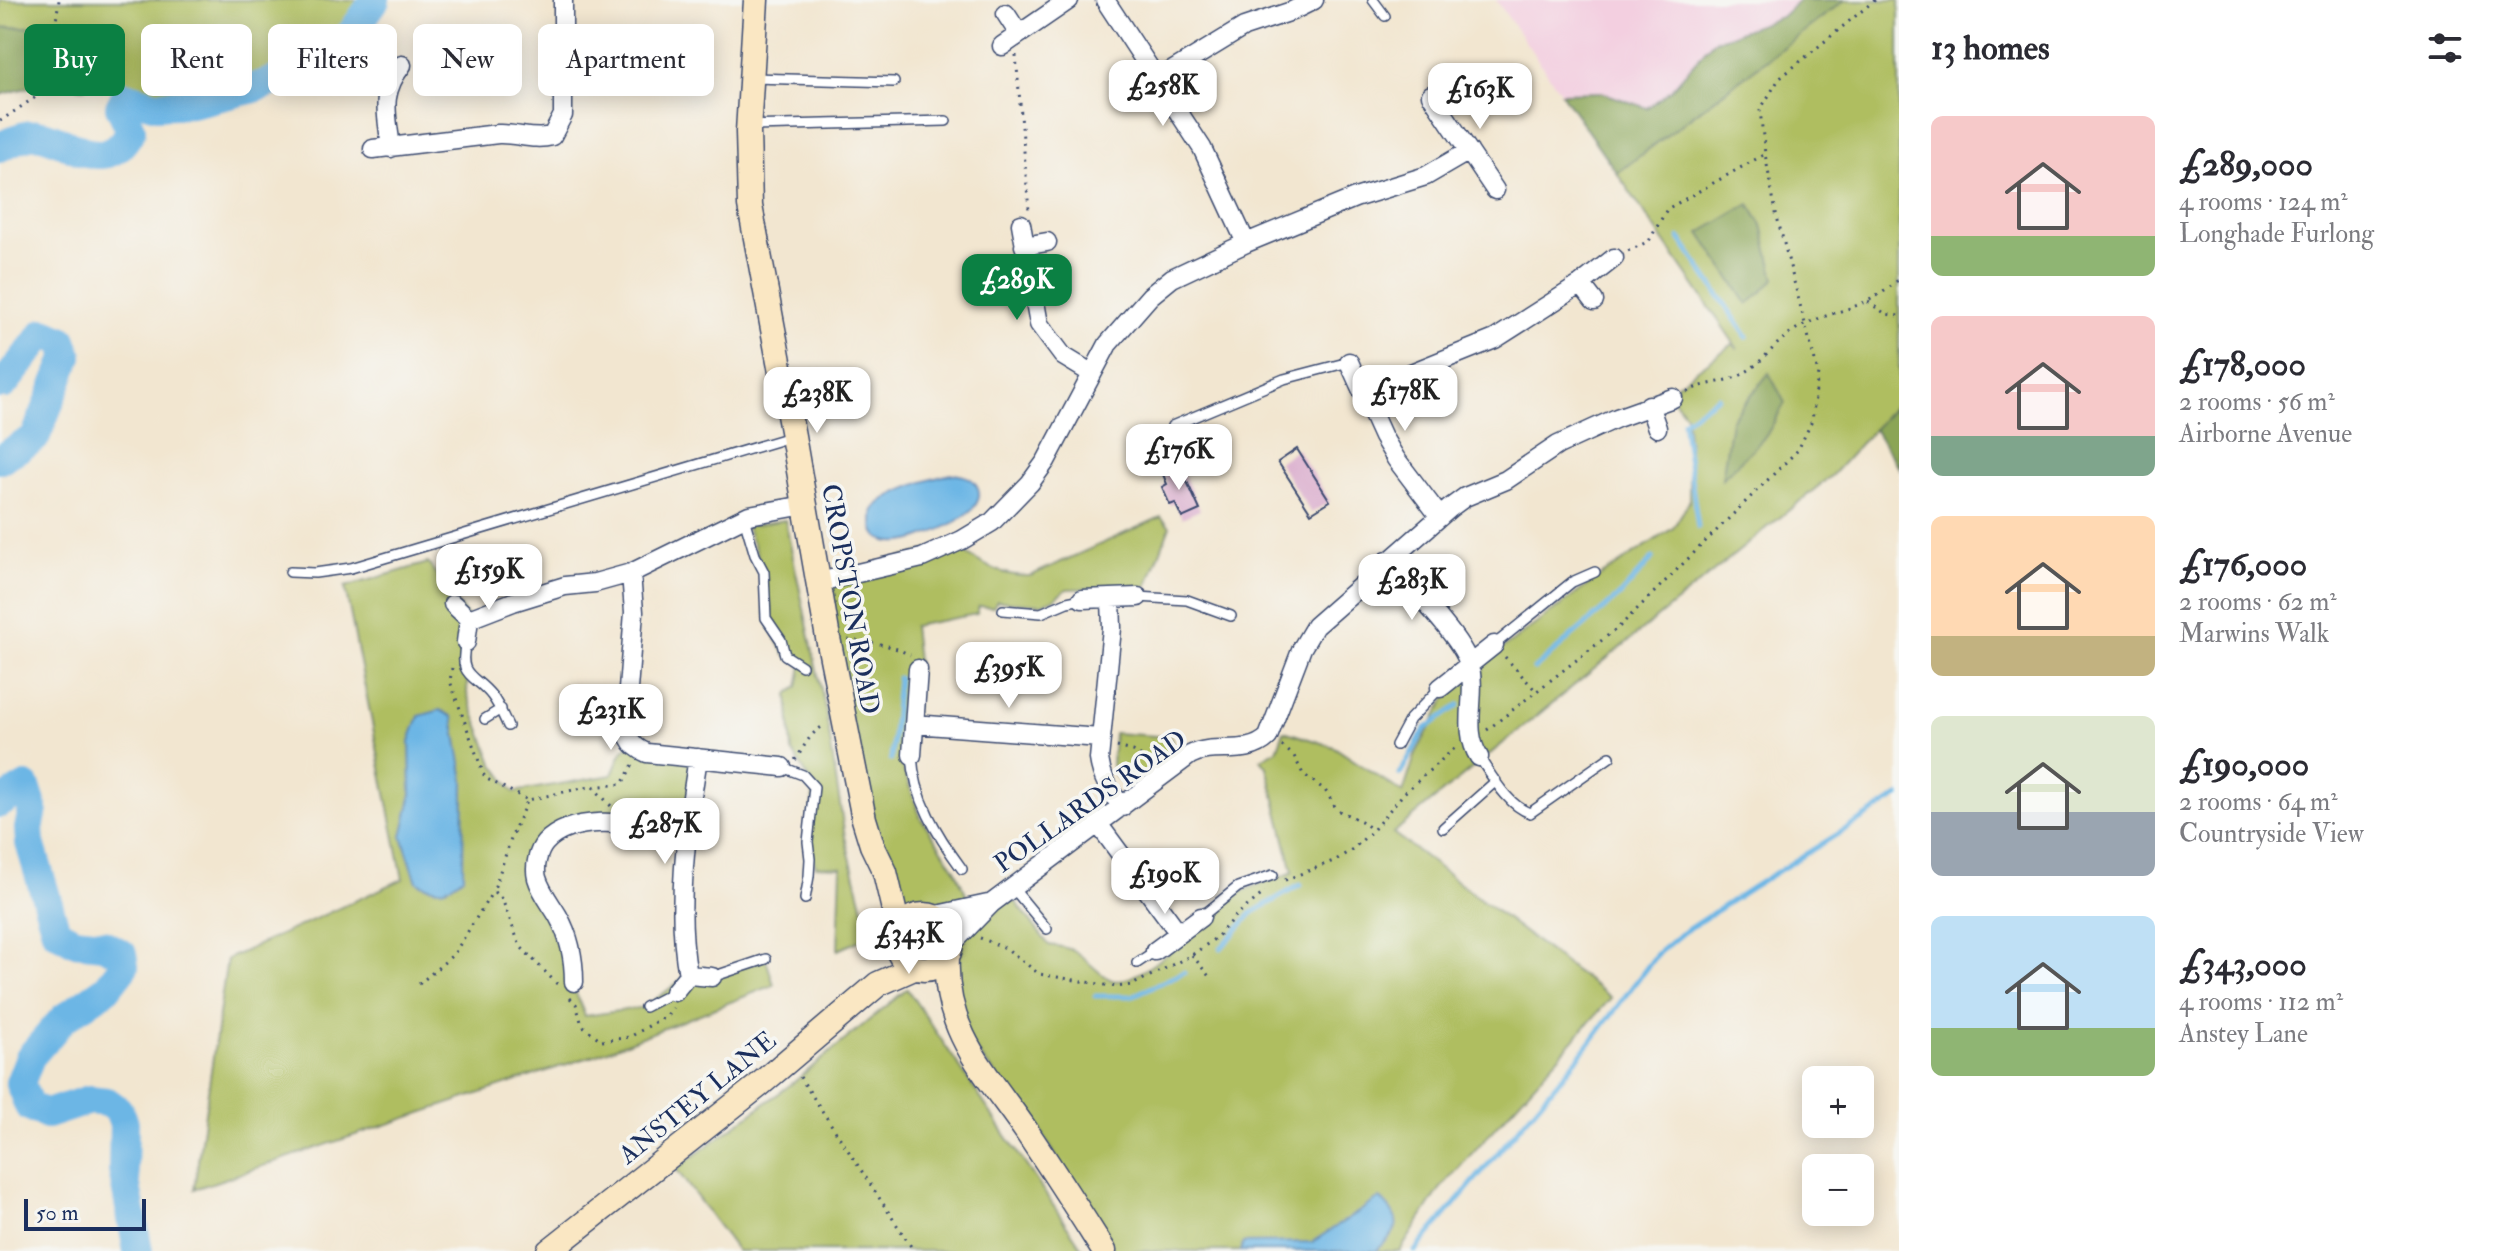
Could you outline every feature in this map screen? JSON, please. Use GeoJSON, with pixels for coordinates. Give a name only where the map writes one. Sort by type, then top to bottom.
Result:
{"type":"FeatureCollection","features":[{"type":"Feature","properties":{"kind":"street"},"geometry":{"type":"LineString","coordinates":[[402,65],[386,93],[382,149],[510,133],[539,139],[552,136],[563,115],[563,0]]}},
{"type":"Feature","properties":{"kind":"street","name":"CROPSTON ROAD"},"geometry":{"type":"LineString","coordinates":[[756,0],[748,126],[750,206],[828,638],[864,819],[872,845],[885,872],[900,891],[947,927],[951,936],[946,979],[951,1010]]}},
{"type":"Feature","properties":{"kind":"street"},"geometry":{"type":"LineString","coordinates":[[1006,14],[1012,39],[1069,0]]}},
{"type":"Feature","properties":{"kind":"street"},"geometry":{"type":"LineString","coordinates":[[1105,0],[1202,148],[1246,243]]}},
{"type":"Feature","properties":{"kind":"street"},"geometry":{"type":"LineString","coordinates":[[1157,80],[1244,27],[1314,0]]}},
{"type":"Feature","properties":{"kind":"street"},"geometry":{"type":"LineString","coordinates":[[1431,95],[1495,190]]}},
{"type":"Feature","properties":{"kind":"street"},"geometry":{"type":"LineString","coordinates":[[819,582],[922,558],[992,522],[1030,483],[1046,461],[1108,344],[1150,296],[1172,278],[1246,243],[1355,198],[1426,176],[1469,151]]}},
{"type":"Feature","properties":{"kind":"street"},"geometry":{"type":"LineString","coordinates":[[1021,224],[1039,324],[1063,356],[1091,373]]}},
{"type":"Feature","properties":{"kind":"street"},"geometry":{"type":"LineString","coordinates":[[1024,246],[1047,242]]}},
{"type":"Feature","properties":{"kind":"street"},"geometry":{"type":"LineString","coordinates":[[1364,392],[1495,339],[1581,284],[1614,258]]}},
{"type":"Feature","properties":{"kind":"street"},"geometry":{"type":"LineString","coordinates":[[1581,284],[1594,301]]}},
{"type":"Feature","properties":{"kind":"street"},"geometry":{"type":"LineString","coordinates":[[1349,362],[1383,437],[1440,517]]}},
{"type":"Feature","properties":{"kind":"street"},"geometry":{"type":"LineString","coordinates":[[1268,737],[1302,648],[1315,626],[1387,561],[1465,497],[1506,480],[1558,445],[1649,405],[1673,398]]}},
{"type":"Feature","properties":{"kind":"street"},"geometry":{"type":"LineString","coordinates":[[1649,405],[1657,428]]}},
{"type":"Feature","properties":{"kind":"street"},"geometry":{"type":"LineString","coordinates":[[469,619],[565,586],[595,583],[631,573],[744,518],[805,505]]}},
{"type":"Feature","properties":{"kind":"street"},"geometry":{"type":"LineString","coordinates":[[1387,561],[1454,637],[1469,664],[1472,675],[1471,738],[1479,757]]}},
{"type":"Feature","properties":{"kind":"street"},"geometry":{"type":"LineString","coordinates":[[631,573],[634,612],[626,732],[630,743],[647,753],[782,767]]}},
{"type":"Feature","properties":{"kind":"street"},"geometry":{"type":"LineString","coordinates":[[1082,599],[1138,597]]}},
{"type":"Feature","properties":{"kind":"street"},"geometry":{"type":"LineString","coordinates":[[1111,599],[1112,628],[1099,759],[1107,788],[1122,807]]}},
{"type":"Feature","properties":{"kind":"street"},"geometry":{"type":"LineString","coordinates":[[453,604],[469,619]]}},
{"type":"Feature","properties":{"kind":"street"},"geometry":{"type":"LineString","coordinates":[[466,642],[469,619]]}},
{"type":"Feature","properties":{"kind":"street"},"geometry":{"type":"LineString","coordinates":[[1440,688],[1494,645]]}},
{"type":"Feature","properties":{"kind":"street"},"geometry":{"type":"LineString","coordinates":[[912,755],[918,669]]}},
{"type":"Feature","properties":{"kind":"street"},"geometry":{"type":"LineString","coordinates":[[914,724],[1100,742]]}},
{"type":"Feature","properties":{"kind":"street","name":"POLLARDS ROAD"},"geometry":{"type":"LineString","coordinates":[[949,951],[967,926],[992,903],[1201,749],[1251,748],[1268,737]]}},
{"type":"Feature","properties":{"kind":"street"},"geometry":{"type":"LineString","coordinates":[[674,992],[688,975],[681,934],[688,832],[698,758]]}},
{"type":"Feature","properties":{"kind":"street"},"geometry":{"type":"LineString","coordinates":[[574,982],[571,944],[537,876],[542,846],[573,825],[597,822],[688,832]]}},
{"type":"Feature","properties":{"kind":"street"},"geometry":{"type":"LineString","coordinates":[[1099,825],[1178,932]]}},
{"type":"Feature","properties":{"kind":"street","name":"CROPSTON ROAD"},"geometry":{"type":"LineString","coordinates":[[885,872],[900,956],[919,969],[951,1010],[979,1066],[1104,1251]]}},
{"type":"Feature","properties":{"kind":"street","name":"POLLARDS ROAD"},"geometry":{"type":"LineString","coordinates":[[930,915],[992,903]]}},
{"type":"Feature","properties":{"kind":"street"},"geometry":{"type":"LineString","coordinates":[[898,939],[911,918],[930,915]]}},
{"type":"Feature","properties":{"kind":"street"},"geometry":{"type":"LineString","coordinates":[[1155,951],[1201,917]]}},
{"type":"Feature","properties":{"kind":"street","name":"ANSTEY LANE"},"geometry":{"type":"LineString","coordinates":[[878,984],[898,939]]}},
{"type":"Feature","properties":{"kind":"street"},"geometry":{"type":"LineString","coordinates":[[919,969],[932,968],[949,951]]}},
{"type":"Feature","properties":{"kind":"street","name":"ANSTEY LANE"},"geometry":{"type":"LineString","coordinates":[[549,1251],[789,1061],[878,984],[919,969]]}},
{"type":"Feature","properties":{"kind":"street"},"geometry":{"type":"LineString","coordinates":[[688,975],[712,977]]}},
{"type":"Feature","properties":{"kind":"lane"},"geometry":{"type":"LineString","coordinates":[[1373,0],[1385,16]]}},
{"type":"Feature","properties":{"kind":"lane"},"geometry":{"type":"LineString","coordinates":[[752,78],[894,82]]}},
{"type":"Feature","properties":{"kind":"lane"},"geometry":{"type":"LineString","coordinates":[[748,126],[946,121]]}},
{"type":"Feature","properties":{"kind":"lane"},"geometry":{"type":"LineString","coordinates":[[1172,426],[1284,379],[1349,362]]}},
{"type":"Feature","properties":{"kind":"lane"},"geometry":{"type":"LineString","coordinates":[[290,572],[315,573],[351,568],[793,436]]}},
{"type":"Feature","properties":{"kind":"lane"},"geometry":{"type":"LineString","coordinates":[[744,518],[755,555],[764,572],[766,618],[781,640],[785,655],[802,666]]}},
{"type":"Feature","properties":{"kind":"lane"},"geometry":{"type":"LineString","coordinates":[[1494,645],[1572,582],[1595,572]]}},
{"type":"Feature","properties":{"kind":"lane"},"geometry":{"type":"LineString","coordinates":[[1138,597],[1187,600],[1231,616]]}},
{"type":"Feature","properties":{"kind":"lane"},"geometry":{"type":"LineString","coordinates":[[1003,610],[1041,613],[1082,599]]}},
{"type":"Feature","properties":{"kind":"lane"},"geometry":{"type":"LineString","coordinates":[[781,640],[792,637]]}},
{"type":"Feature","properties":{"kind":"lane"},"geometry":{"type":"LineString","coordinates":[[466,642],[464,665],[473,680],[490,693],[508,726]]}},
{"type":"Feature","properties":{"kind":"lane"},"geometry":{"type":"LineString","coordinates":[[1396,745],[1410,719],[1440,688]]}},
{"type":"Feature","properties":{"kind":"lane"},"geometry":{"type":"LineString","coordinates":[[485,719],[501,709]]}},
{"type":"Feature","properties":{"kind":"lane"},"geometry":{"type":"LineString","coordinates":[[912,755],[913,777],[931,822],[962,869]]}},
{"type":"Feature","properties":{"kind":"lane"},"geometry":{"type":"LineString","coordinates":[[1479,757],[1519,808],[1530,813],[1610,757]]}},
{"type":"Feature","properties":{"kind":"lane"},"geometry":{"type":"LineString","coordinates":[[782,767],[803,775],[814,787],[805,899]]}},
{"type":"Feature","properties":{"kind":"lane"},"geometry":{"type":"LineString","coordinates":[[1443,828],[1496,781]]}},
{"type":"Feature","properties":{"kind":"lane"},"geometry":{"type":"LineString","coordinates":[[1201,917],[1238,887],[1273,875]]}},
{"type":"Feature","properties":{"kind":"lane"},"geometry":{"type":"LineString","coordinates":[[809,876],[823,880]]}},
{"type":"Feature","properties":{"kind":"lane"},"geometry":{"type":"LineString","coordinates":[[1013,888],[1047,929]]}},
{"type":"Feature","properties":{"kind":"lane"},"geometry":{"type":"LineString","coordinates":[[1137,963],[1155,951]]}},
{"type":"Feature","properties":{"kind":"lane"},"geometry":{"type":"LineString","coordinates":[[712,977],[766,959]]}},
{"type":"Feature","properties":{"kind":"lane"},"geometry":{"type":"LineString","coordinates":[[645,1007],[674,992]]}},
{"type":"Feature","properties":{"kind":"path"},"geometry":{"type":"LineString","coordinates":[[0,121],[46,90],[59,0]]}},
{"type":"Feature","properties":{"kind":"path"},"geometry":{"type":"LineString","coordinates":[[1284,881],[1336,860],[1354,848],[1404,793],[1447,754],[1486,731],[1620,626],[1798,450],[1812,421],[1818,373],[1776,213],[1760,110],[1779,79],[1875,0]]}},
{"type":"Feature","properties":{"kind":"path"},"geometry":{"type":"LineString","coordinates":[[1012,39],[1029,213],[1021,224]]}},
{"type":"Feature","properties":{"kind":"path"},"geometry":{"type":"LineString","coordinates":[[1614,258],[1649,241],[1667,209],[1765,154]]}},
{"type":"Feature","properties":{"kind":"path"},"geometry":{"type":"LineString","coordinates":[[1673,398],[1696,387],[1733,379],[1747,372],[1775,344],[1806,324],[1868,302],[1899,279]]}},
{"type":"Feature","properties":{"kind":"path"},"geometry":{"type":"LineString","coordinates":[[1868,302],[1886,314],[1899,316]]}},
{"type":"Feature","properties":{"kind":"path"},"geometry":{"type":"LineString","coordinates":[[828,638],[892,647],[909,655],[918,669]]}},
{"type":"Feature","properties":{"kind":"path"},"geometry":{"type":"LineString","coordinates":[[1494,645],[1537,692]]}},
{"type":"Feature","properties":{"kind":"path"},"geometry":{"type":"LineString","coordinates":[[782,767],[797,759],[815,730],[822,725],[845,720]]}},
{"type":"Feature","properties":{"kind":"path"},"geometry":{"type":"LineString","coordinates":[[1268,737],[1294,756],[1303,774],[1325,790],[1337,810],[1373,830]]}},
{"type":"Feature","properties":{"kind":"path"},"geometry":{"type":"LineString","coordinates":[[1100,742],[1133,751],[1145,758],[1162,778]]}},
{"type":"Feature","properties":{"kind":"path"},"geometry":{"type":"LineString","coordinates":[[967,926],[987,942],[1018,955],[1039,974],[1117,987],[1132,985],[1192,955],[1217,937],[1234,917],[1270,888]]}},
{"type":"Feature","properties":{"kind":"path"},"geometry":{"type":"LineString","coordinates":[[419,984],[454,954],[493,891]]}},
{"type":"Feature","properties":{"kind":"path"},"geometry":{"type":"LineString","coordinates":[[1192,955],[1212,980]]}},
{"type":"Feature","properties":{"kind":"path"},"geometry":{"type":"LineString","coordinates":[[789,1061],[914,1251]]}},
{"type":"Feature","properties":{"kind":"shaded area"},"geometry":{"type":"Polygon","coordinates":[[[1496,0],[1845,0],[1617,173],[1496,0]]]}},
{"type":"Feature","properties":{"kind":"green space"},"geometry":{"type":"Polygon","coordinates":[[[0,0],[363,0],[347,24],[268,24],[268,81],[252,85],[252,24],[141,24],[141,96],[216,96],[192,103],[125,95],[125,24],[24,24],[24,27],[0,28],[0,0]]]}},
{"type":"Feature","properties":{"kind":"green space"},"geometry":{"type":"Polygon","coordinates":[[[1799,0],[1845,0],[1617,173],[1561,93],[1601,92],[1647,108],[1671,90],[1713,41],[1781,17],[1799,0]]]}},
{"type":"Feature","properties":{"kind":"green space"},"geometry":{"type":"Polygon","coordinates":[[[1845,0],[1899,0],[1899,401],[1832,475],[1393,833],[1611,998],[1440,1189],[1400,1251],[1114,1251],[1037,1125],[959,1030],[950,949],[992,903],[1015,901],[1049,945],[1072,950],[1112,980],[1124,980],[1139,973],[1176,947],[1237,895],[1293,872],[1267,767],[1261,759],[1277,750],[1284,731],[1334,747],[1403,793],[1416,753],[1449,692],[1468,670],[1673,528],[1689,502],[1686,415],[1673,398],[1677,384],[1733,344],[1738,349],[1617,173],[1845,0]]]}},
{"type":"Feature","properties":{"kind":"green space"},"geometry":{"type":"Polygon","coordinates":[[[24,27],[24,89],[0,95],[0,28],[24,27]]]}},
{"type":"Feature","properties":{"kind":"green space"},"geometry":{"type":"Polygon","coordinates":[[[1749,204],[1762,225],[1775,279],[1748,305],[1700,233],[1749,204]]]}},
{"type":"Feature","properties":{"kind":"green space"},"geometry":{"type":"Polygon","coordinates":[[[1769,373],[1785,403],[1766,436],[1722,479],[1731,420],[1769,373]]]}},
{"type":"Feature","properties":{"kind":"green space"},"geometry":{"type":"Polygon","coordinates":[[[1899,401],[1899,468],[1874,429],[1899,401]]]}},
{"type":"Feature","properties":{"kind":"green space"},"geometry":{"type":"Polygon","coordinates":[[[1161,517],[1170,526],[1147,587],[1067,589],[1042,604],[997,601],[993,607],[979,606],[977,614],[913,626],[918,669],[912,755],[901,756],[904,771],[921,818],[955,869],[973,909],[928,915],[900,891],[885,872],[819,582],[962,540],[965,553],[980,562],[1004,573],[1030,576],[1161,517]]]}},
{"type":"Feature","properties":{"kind":"green space"},"geometry":{"type":"Polygon","coordinates":[[[785,520],[825,708],[845,837],[870,936],[838,950],[841,867],[816,866],[808,842],[814,787],[792,751],[788,694],[798,687],[802,666],[785,655],[766,618],[764,572],[746,526],[785,520]]]}},
{"type":"Feature","properties":{"kind":"green space"},"geometry":{"type":"Polygon","coordinates":[[[428,563],[469,619],[467,694],[493,763],[514,792],[612,775],[621,753],[630,743],[697,762],[684,826],[613,824],[543,832],[527,870],[585,1016],[645,1007],[688,975],[712,977],[766,959],[774,985],[598,1054],[194,1189],[227,959],[403,879],[345,587],[428,563]]]}},
{"type":"Feature","properties":{"kind":"green space"},"geometry":{"type":"Polygon","coordinates":[[[1114,733],[1170,737],[1176,752],[1132,786],[1126,786],[1115,776],[1112,765],[1114,733]]]}},
{"type":"Feature","properties":{"kind":"green space"},"geometry":{"type":"Polygon","coordinates":[[[907,989],[1084,1251],[737,1251],[676,1169],[794,1082],[907,989]]]}},
{"type":"Feature","properties":{"kind":"water"},"geometry":{"type":"Polygon","coordinates":[[[952,474],[967,477],[978,488],[979,497],[969,512],[950,525],[915,539],[891,542],[878,537],[873,518],[879,504],[910,487],[952,474]]]}},
{"type":"Feature","properties":{"kind":"water"},"geometry":{"type":"Polygon","coordinates":[[[440,710],[453,717],[464,780],[463,877],[441,889],[417,882],[402,836],[411,798],[410,741],[419,716],[440,710]]]}},
{"type":"Feature","properties":{"kind":"water"},"geometry":{"type":"Polygon","coordinates":[[[1380,1198],[1393,1214],[1396,1226],[1376,1251],[1240,1251],[1243,1243],[1312,1242],[1380,1198]]]}},
{"type":"Feature","properties":{"kind":"building"},"geometry":{"type":"Polygon","coordinates":[[[1297,449],[1330,501],[1311,513],[1278,462],[1297,449]]]}},
{"type":"Feature","properties":{"kind":"building"},"geometry":{"type":"Polygon","coordinates":[[[1179,464],[1200,510],[1182,518],[1175,503],[1170,505],[1162,487],[1167,484],[1162,472],[1179,464]]]}},
{"type":"Feature","properties":{"kind":"waterway"},"geometry":{"type":"LineString","coordinates":[[0,147],[36,134],[89,153],[111,152],[122,144],[131,130],[120,107],[126,96],[156,105],[192,103],[251,89],[318,66],[352,33],[375,0]]}},
{"type":"Feature","properties":{"kind":"waterway"},"geometry":{"type":"LineString","coordinates":[[1680,238],[1747,337]]}},
{"type":"Feature","properties":{"kind":"waterway"},"geometry":{"type":"LineString","coordinates":[[0,384],[4,384],[44,333],[62,340],[68,356],[35,438],[0,459]]}},
{"type":"Feature","properties":{"kind":"waterway"},"geometry":{"type":"LineString","coordinates":[[1698,527],[1683,421],[1718,397]]}},
{"type":"Feature","properties":{"kind":"waterway"},"geometry":{"type":"LineString","coordinates":[[1534,669],[1620,595],[1653,558]]}},
{"type":"Feature","properties":{"kind":"waterway"},"geometry":{"type":"LineString","coordinates":[[891,760],[898,678]]}},
{"type":"Feature","properties":{"kind":"waterway"},"geometry":{"type":"LineString","coordinates":[[1400,774],[1425,729],[1459,705]]}},
{"type":"Feature","properties":{"kind":"waterway"},"geometry":{"type":"LineString","coordinates":[[0,803],[26,787],[33,809],[30,843],[56,931],[74,941],[103,944],[122,954],[124,966],[107,988],[64,1018],[30,1057],[20,1083],[29,1106],[47,1114],[89,1100],[107,1102],[118,1110],[124,1123],[123,1170],[138,1251]]}},
{"type":"Feature","properties":{"kind":"waterway"},"geometry":{"type":"LineString","coordinates":[[1415,1251],[1583,1052],[1657,954],[1682,933],[1899,796]]}},
{"type":"Feature","properties":{"kind":"waterway"},"geometry":{"type":"LineString","coordinates":[[1221,948],[1252,913],[1300,885]]}},
{"type":"Feature","properties":{"kind":"waterway"},"geometry":{"type":"LineString","coordinates":[[1095,996],[1132,996],[1184,972]]}}]}
